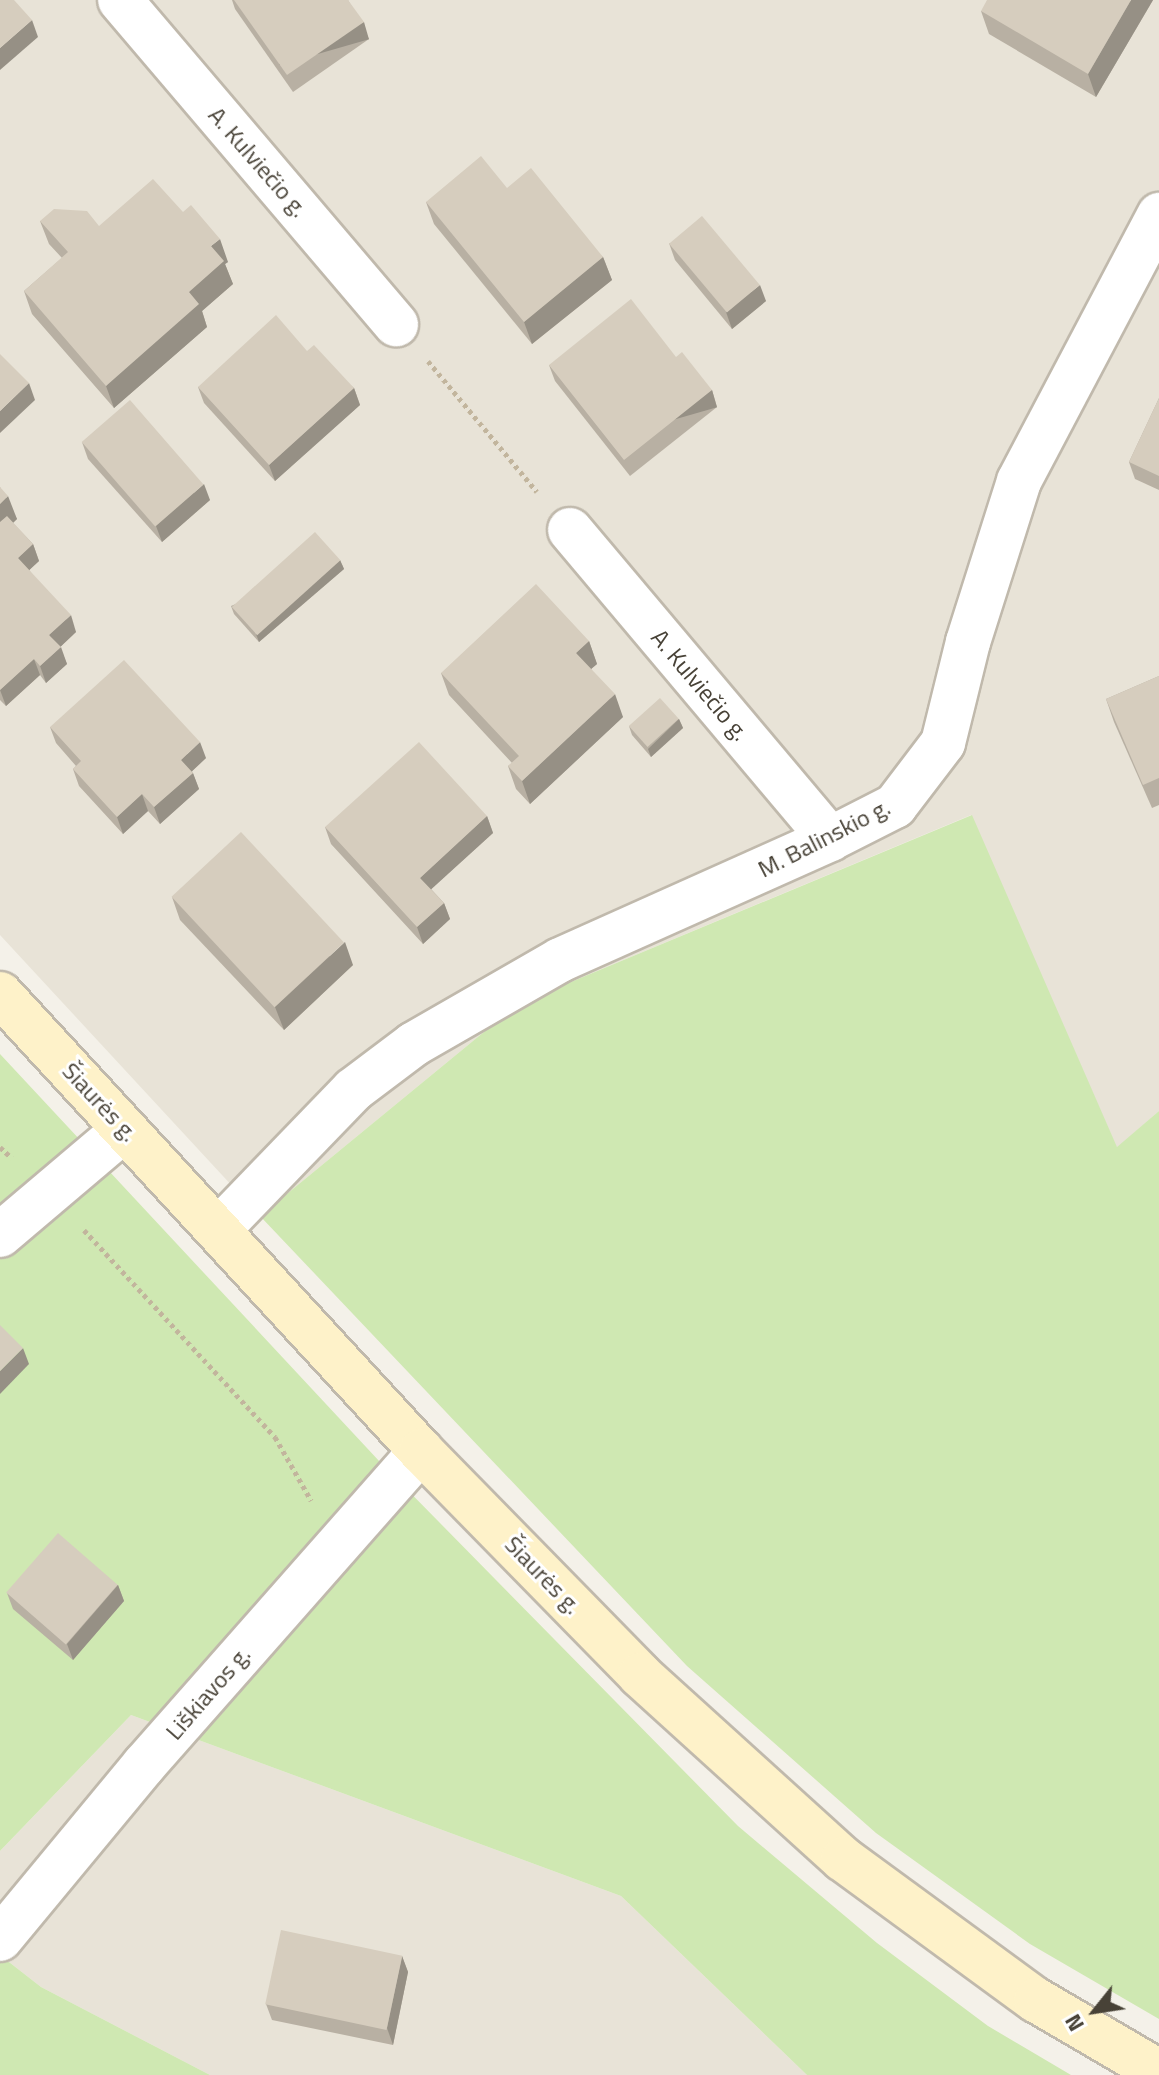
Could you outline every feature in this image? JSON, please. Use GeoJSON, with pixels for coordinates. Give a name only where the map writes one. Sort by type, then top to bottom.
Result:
{"type":"FeatureCollection","features":[{"type":"Feature","properties":{"kind":"main road","name":"Šiaurės g."},"geometry":{"type":"LineString","coordinates":[[0,994],[421,1451],[640,1675],[843,1859],[1036,2000],[1159,2072]]}},
{"type":"Feature","properties":{"kind":"street","name":"A. Kulviečio g."},"geometry":{"type":"LineString","coordinates":[[120,0],[396,324]]}},
{"type":"Feature","properties":{"kind":"street","name":"M. Balinskio g."},"geometry":{"type":"LineString","coordinates":[[219,1229],[353,1090],[414,1044],[560,960],[830,839],[895,806],[943,743],[968,642],[1019,481],[1159,215]]}},
{"type":"Feature","properties":{"kind":"street","name":"A. Kulviečio g."},"geometry":{"type":"LineString","coordinates":[[570,530],[830,839]]}},
{"type":"Feature","properties":{"kind":"street"},"geometry":{"type":"LineString","coordinates":[[0,1235],[124,1130]]}},
{"type":"Feature","properties":{"kind":"street","name":"Liškiavos g."},"geometry":{"type":"LineString","coordinates":[[0,1939],[144,1765],[421,1451]]}},
{"type":"Feature","properties":{"kind":"path"},"geometry":{"type":"LineString","coordinates":[[396,324],[570,530]]}},
{"type":"Feature","properties":{"kind":"path"},"geometry":{"type":"LineString","coordinates":[[0,1147],[50,1193],[275,1437],[337,1546]]}},
{"type":"Feature","properties":{"kind":"shaded area"},"geometry":{"type":"Polygon","coordinates":[[[0,0],[1159,0],[1159,1111],[1117,1148],[971,815],[518,1004],[260,1216],[0,935],[0,0]]]}},
{"type":"Feature","properties":{"kind":"shaded area"},"geometry":{"type":"Polygon","coordinates":[[[131,1715],[621,1896],[807,2075],[210,2075],[41,1987],[0,1955],[0,1851],[131,1715]]]}},
{"type":"Feature","properties":{"kind":"green space"},"geometry":{"type":"Polygon","coordinates":[[[972,815],[1117,1147],[1159,1111],[1159,2019],[1030,1944],[876,1833],[687,1666],[260,1216],[518,1004],[972,815]]]}},
{"type":"Feature","properties":{"kind":"green space"},"geometry":{"type":"Polygon","coordinates":[[[0,1054],[380,1462],[738,1826],[877,1943],[988,2026],[1071,2075],[807,2075],[621,1896],[131,1715],[0,1851],[0,1054]]]}},
{"type":"Feature","properties":{"kind":"green space"},"geometry":{"type":"Polygon","coordinates":[[[0,1955],[41,1987],[210,2075],[0,2075],[0,1955]]]}},
{"type":"Feature","properties":{"kind":"building"},"geometry":{"type":"Polygon","coordinates":[[[0,0],[14,0],[32,20],[0,48],[0,0]]]}},
{"type":"Feature","properties":{"kind":"building"},"geometry":{"type":"Polygon","coordinates":[[[234,0],[348,0],[364,22],[287,75],[234,0]]]}},
{"type":"Feature","properties":{"kind":"building"},"geometry":{"type":"Polygon","coordinates":[[[987,0],[1131,0],[1088,74],[981,11],[987,0]]]}},
{"type":"Feature","properties":{"kind":"building"},"geometry":{"type":"Polygon","coordinates":[[[481,156],[507,188],[531,168],[603,257],[524,322],[426,202],[481,156]]]}},
{"type":"Feature","properties":{"kind":"building"},"geometry":{"type":"Polygon","coordinates":[[[153,179],[183,212],[191,205],[220,239],[211,246],[224,261],[189,292],[199,304],[106,386],[24,291],[68,252],[40,221],[54,209],[87,211],[99,226],[153,179]]]}},
{"type":"Feature","properties":{"kind":"building"},"geometry":{"type":"Polygon","coordinates":[[[702,216],[760,285],[727,313],[669,244],[702,216]]]}},
{"type":"Feature","properties":{"kind":"building"},"geometry":{"type":"Polygon","coordinates":[[[631,299],[676,357],[682,352],[712,390],[624,460],[549,365],[631,299]]]}},
{"type":"Feature","properties":{"kind":"building"},"geometry":{"type":"Polygon","coordinates":[[[276,315],[307,351],[314,345],[354,388],[269,465],[198,387],[276,315]]]}},
{"type":"Feature","properties":{"kind":"building"},"geometry":{"type":"Polygon","coordinates":[[[0,354],[29,383],[0,411],[0,354]]]}},
{"type":"Feature","properties":{"kind":"building"},"geometry":{"type":"Polygon","coordinates":[[[1159,398],[1159,476],[1129,462],[1159,398]]]}},
{"type":"Feature","properties":{"kind":"building"},"geometry":{"type":"Polygon","coordinates":[[[130,400],[203,485],[155,527],[82,442],[130,400]]]}},
{"type":"Feature","properties":{"kind":"building"},"geometry":{"type":"Polygon","coordinates":[[[0,487],[8,496],[0,504],[0,487]]]}},
{"type":"Feature","properties":{"kind":"building"},"geometry":{"type":"Polygon","coordinates":[[[7,516],[33,544],[18,558],[71,615],[49,635],[61,647],[40,666],[34,659],[0,690],[0,522],[7,516]]]}},
{"type":"Feature","properties":{"kind":"building"},"geometry":{"type":"Polygon","coordinates":[[[315,532],[340,560],[257,635],[232,607],[315,532]]]}},
{"type":"Feature","properties":{"kind":"building"},"geometry":{"type":"Polygon","coordinates":[[[536,584],[589,641],[576,653],[615,694],[522,781],[508,766],[519,756],[441,673],[536,584]]]}},
{"type":"Feature","properties":{"kind":"building"},"geometry":{"type":"Polygon","coordinates":[[[124,660],[200,742],[181,760],[193,773],[154,807],[142,794],[117,817],[73,769],[81,761],[50,727],[124,660]]]}},
{"type":"Feature","properties":{"kind":"building"},"geometry":{"type":"Polygon","coordinates":[[[1159,676],[1159,778],[1143,785],[1106,699],[1159,676]]]}},
{"type":"Feature","properties":{"kind":"building"},"geometry":{"type":"Polygon","coordinates":[[[660,698],[679,719],[648,747],[629,726],[660,698]]]}},
{"type":"Feature","properties":{"kind":"building"},"geometry":{"type":"Polygon","coordinates":[[[419,742],[487,816],[420,878],[444,903],[417,927],[325,827],[419,742]]]}},
{"type":"Feature","properties":{"kind":"building"},"geometry":{"type":"Polygon","coordinates":[[[241,832],[344,942],[275,1007],[172,897],[241,832]]]}},
{"type":"Feature","properties":{"kind":"building"},"geometry":{"type":"Polygon","coordinates":[[[0,1325],[23,1348],[0,1371],[0,1325]]]}},
{"type":"Feature","properties":{"kind":"building"},"geometry":{"type":"Polygon","coordinates":[[[58,1533],[118,1585],[66,1644],[6,1593],[58,1533]]]}},
{"type":"Feature","properties":{"kind":"building"},"geometry":{"type":"Polygon","coordinates":[[[281,1930],[402,1956],[386,2030],[265,2004],[281,1930]]]}}]}
